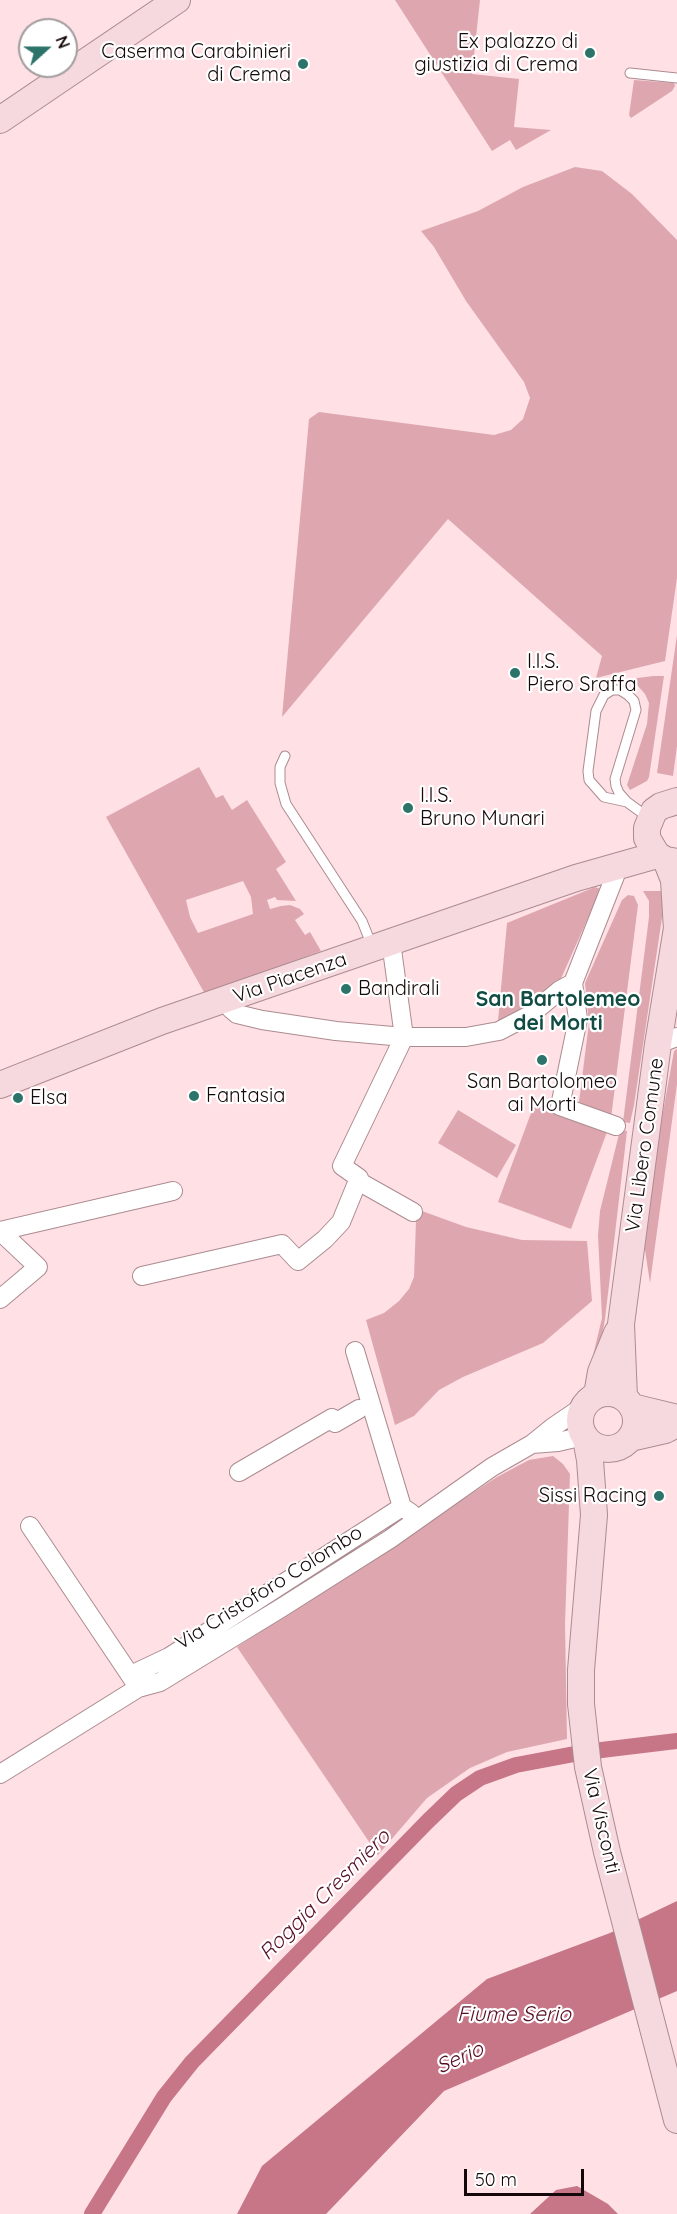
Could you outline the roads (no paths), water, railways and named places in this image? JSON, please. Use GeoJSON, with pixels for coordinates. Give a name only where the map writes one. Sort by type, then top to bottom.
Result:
{"type":"FeatureCollection","features":[{"type":"Feature","properties":{"kind":"main road"},"geometry":{"type":"LineString","coordinates":[[0,120],[177,0]]}},
{"type":"Feature","properties":{"kind":"main road","name":"Via Piacenza"},"geometry":{"type":"LineString","coordinates":[[576,878],[628,847],[664,807]]}},
{"type":"Feature","properties":{"kind":"main road","name":"Via Libero Comune"},"geometry":{"type":"LineString","coordinates":[[585,1438],[580,1423],[621,1324],[668,1041],[677,929],[674,880],[667,859],[647,838],[664,807]]}},
{"type":"Feature","properties":{"kind":"main road","name":"Via Piacenza"},"geometry":{"type":"LineString","coordinates":[[2,1089],[162,1021],[576,878],[613,868],[667,859]]}},
{"type":"Feature","properties":{"kind":"main road","name":"Via Libero Comune"},"geometry":{"type":"LineString","coordinates":[[621,1324],[628,1402],[636,1423],[623,1443]]}},
{"type":"Feature","properties":{"kind":"main road"},"geometry":{"type":"LineString","coordinates":[[591,1401],[611,1393],[628,1402],[677,1418]]}},
{"type":"Feature","properties":{"kind":"main road"},"geometry":{"type":"LineString","coordinates":[[585,1438],[600,1448],[665,1430],[677,1424]]}},
{"type":"Feature","properties":{"kind":"main road","name":"Via Visconti"},"geometry":{"type":"LineString","coordinates":[[585,1438],[590,1460],[594,1515],[581,1670],[583,1730],[595,1803],[677,2120]]}},
{"type":"Feature","properties":{"kind":"main road","name":"Via Visconti"},"geometry":{"type":"LineString","coordinates":[[594,1515],[623,1443]]}},
{"type":"Feature","properties":{"kind":"street"},"geometry":{"type":"LineString","coordinates":[[613,868],[615,876],[573,983],[578,1019],[560,1106],[616,1126]]}},
{"type":"Feature","properties":{"kind":"street"},"geometry":{"type":"LineString","coordinates":[[142,1275],[282,1244],[298,1262],[341,1222],[359,1178],[342,1166],[404,1037],[382,945]]}},
{"type":"Feature","properties":{"kind":"street"},"geometry":{"type":"LineString","coordinates":[[227,1000],[231,1009],[237,1014],[262,1020],[336,1031],[404,1037],[466,1037],[499,1031],[530,1015],[560,990],[573,983]]}},
{"type":"Feature","properties":{"kind":"street"},"geometry":{"type":"LineString","coordinates":[[358,1181],[412,1212]]}},
{"type":"Feature","properties":{"kind":"street"},"geometry":{"type":"LineString","coordinates":[[0,1231],[173,1191]]}},
{"type":"Feature","properties":{"kind":"street"},"geometry":{"type":"LineString","coordinates":[[0,1231],[38,1267],[0,1299]]}},
{"type":"Feature","properties":{"kind":"street"},"geometry":{"type":"LineString","coordinates":[[355,1351],[402,1507],[420,1518]]}},
{"type":"Feature","properties":{"kind":"street","name":"Via Cristoforo Colombo"},"geometry":{"type":"LineString","coordinates":[[134,1681],[160,1682],[281,1608],[420,1518],[492,1467],[532,1444],[591,1401]]}},
{"type":"Feature","properties":{"kind":"street"},"geometry":{"type":"LineString","coordinates":[[239,1472],[332,1418],[335,1423],[359,1409]]}},
{"type":"Feature","properties":{"kind":"street","name":"Via Cristoforo Colombo"},"geometry":{"type":"LineString","coordinates":[[532,1444],[558,1443],[585,1438]]}},
{"type":"Feature","properties":{"kind":"street","name":"Via Cristoforo Colombo"},"geometry":{"type":"LineString","coordinates":[[0,1774],[169,1657],[402,1507]]}},
{"type":"Feature","properties":{"kind":"street"},"geometry":{"type":"LineString","coordinates":[[30,1526],[134,1681]]}},
{"type":"Feature","properties":{"kind":"lane"},"geometry":{"type":"LineString","coordinates":[[630,72],[677,78]]}},
{"type":"Feature","properties":{"kind":"lane"},"geometry":{"type":"LineString","coordinates":[[627,802],[619,793],[615,779],[636,710],[634,701],[628,695],[620,690],[612,690],[604,695],[596,711],[588,771],[590,780],[604,797],[627,802],[664,807]]}},
{"type":"Feature","properties":{"kind":"lane"},"geometry":{"type":"LineString","coordinates":[[285,756],[280,767],[280,783],[286,804],[362,921],[382,945]]}},
{"type":"Feature","properties":{"kind":"water","name":"Fiume Serio"},"geometry":{"type":"Polygon","coordinates":[[[677,1901],[677,1991],[444,2091],[326,2214],[237,2214],[262,2166],[487,1979],[610,1933],[677,1901]]]}},
{"type":"Feature","properties":{"kind":"water"},"geometry":{"type":"Polygon","coordinates":[[[577,2186],[608,2204],[618,2214],[530,2214],[556,2190],[577,2186]]]}},
{"type":"Feature","properties":{"kind":"waterway","name":"Roggia Cresmiero"},"geometry":{"type":"LineString","coordinates":[[92,2214],[164,2097],[192,2062],[456,1794],[480,1778],[516,1765],[585,1752],[677,1741]]}},
{"type":"Feature","properties":{"kind":"place","name":"Ex palazzo di giustizia di Crema"},"geometry":{"type":"Point","coordinates":[590,53]}},
{"type":"Feature","properties":{"kind":"place","name":"Caserma Carabinieri di Crema"},"geometry":{"type":"Point","coordinates":[303,64]}},
{"type":"Feature","properties":{"kind":"place","name":"I.I.S. Piero Sraffa"},"geometry":{"type":"Point","coordinates":[515,673]}},
{"type":"Feature","properties":{"kind":"place","name":"I.I.S. Bruno Munari"},"geometry":{"type":"Point","coordinates":[408,808]}},
{"type":"Feature","properties":{"kind":"place","name":"Bandirali"},"geometry":{"type":"Point","coordinates":[346,989]}},
{"type":"Feature","properties":{"kind":"place","name":"San Bartolomeo ai Morti"},"geometry":{"type":"Point","coordinates":[542,1060]}},
{"type":"Feature","properties":{"kind":"place","name":"Fantasia"},"geometry":{"type":"Point","coordinates":[194,1096]}},
{"type":"Feature","properties":{"kind":"place","name":"Elsa"},"geometry":{"type":"Point","coordinates":[18,1098]}},
{"type":"Feature","properties":{"kind":"place","name":"Sissi Racing"},"geometry":{"type":"Point","coordinates":[659,1496]}},
{"type":"Feature","properties":{"kind":"district","name":"San Bartolemeo dei Morti"},"geometry":{"type":"Point","coordinates":[558,1012]}},
{"type":"Feature","properties":{"kind":"water label","name":"Serio"},"geometry":{"type":"Point","coordinates":[460,2058]}}]}
